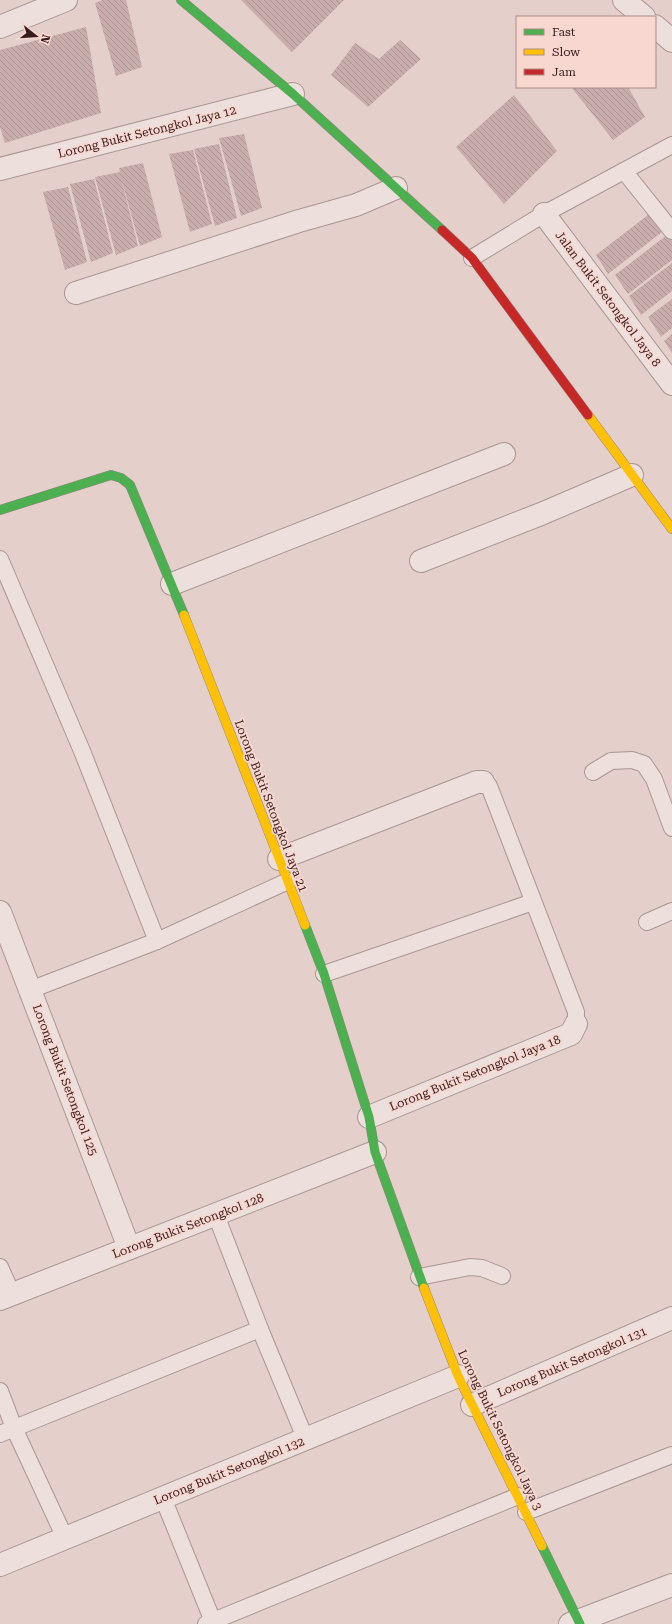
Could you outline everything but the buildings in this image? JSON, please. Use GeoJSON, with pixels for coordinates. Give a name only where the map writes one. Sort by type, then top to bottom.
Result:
{"type":"FeatureCollection","features":[{"type":"Feature","properties":{"kind":"street"},"geometry":{"type":"LineString","coordinates":[[0,27],[66,0]]}},
{"type":"Feature","properties":{"kind":"street"},"geometry":{"type":"LineString","coordinates":[[181,0],[294,94],[472,258],[672,530]]}},
{"type":"Feature","properties":{"kind":"street"},"geometry":{"type":"LineString","coordinates":[[624,0],[643,16]]}},
{"type":"Feature","properties":{"kind":"street"},"geometry":{"type":"LineString","coordinates":[[656,27],[672,41]]}},
{"type":"Feature","properties":{"kind":"street","name":"Lorong Bukit Setongkol Jaya 12"},"geometry":{"type":"LineString","coordinates":[[0,169],[294,94]]}},
{"type":"Feature","properties":{"kind":"street"},"geometry":{"type":"LineString","coordinates":[[76,293],[299,221],[356,205],[396,188]]}},
{"type":"Feature","properties":{"kind":"street","name":"Jalan Bukit Setongkol Jaya 8"},"geometry":{"type":"LineString","coordinates":[[544,214],[672,384]]}},
{"type":"Feature","properties":{"kind":"street"},"geometry":{"type":"LineString","coordinates":[[172,584],[504,454]]}},
{"type":"Feature","properties":{"kind":"street","name":"Lorong Bukit Setongkol Jaya 21"},"geometry":{"type":"LineString","coordinates":[[0,510],[111,475],[121,478],[130,485],[172,584],[324,974],[368,1117],[375,1152]]}},
{"type":"Feature","properties":{"kind":"street"},"geometry":{"type":"LineString","coordinates":[[421,561],[541,514],[632,475]]}},
{"type":"Feature","properties":{"kind":"street"},"geometry":{"type":"LineString","coordinates":[[279,859],[477,782],[483,782]]}},
{"type":"Feature","properties":{"kind":"street","name":"Lorong Bukit Setongkol 125"},"geometry":{"type":"LineString","coordinates":[[0,912],[129,1248]]}},
{"type":"Feature","properties":{"kind":"street","name":"Lorong Bukit Setongkol Jaya 18"},"geometry":{"type":"LineString","coordinates":[[368,1117],[570,1034],[576,1024]]}},
{"type":"Feature","properties":{"kind":"street","name":"Lorong Bukit Setongkol 128"},"geometry":{"type":"LineString","coordinates":[[6,1297],[375,1152]]}},
{"type":"Feature","properties":{"kind":"street","name":"Lorong Bukit Setongkol Jaya 3"},"geometry":{"type":"LineString","coordinates":[[375,1152],[419,1277],[458,1376],[526,1512],[576,1623]]}},
{"type":"Feature","properties":{"kind":"street","name":"Lorong Bukit Setongkol 131"},"geometry":{"type":"LineString","coordinates":[[472,1405],[672,1318]]}},
{"type":"Feature","properties":{"kind":"street","name":"Lorong Bukit Setongkol 132"},"geometry":{"type":"LineString","coordinates":[[0,1565],[458,1376]]}},
{"type":"Feature","properties":{"kind":"street"},"geometry":{"type":"LineString","coordinates":[[576,1623],[672,1585]]}},
{"type":"Feature","properties":{"kind":"lane"},"geometry":{"type":"LineString","coordinates":[[472,258],[544,214],[672,145]]}},
{"type":"Feature","properties":{"kind":"lane"},"geometry":{"type":"LineString","coordinates":[[624,170],[672,231]]}},
{"type":"Feature","properties":{"kind":"lane"},"geometry":{"type":"LineString","coordinates":[[0,559],[82,752],[158,941]]}},
{"type":"Feature","properties":{"kind":"lane"},"geometry":{"type":"LineString","coordinates":[[592,772],[611,760],[632,760],[644,764],[654,779],[672,828]]}},
{"type":"Feature","properties":{"kind":"lane"},"geometry":{"type":"LineString","coordinates":[[483,782],[489,786],[576,1012],[576,1024]]}},
{"type":"Feature","properties":{"kind":"lane"},"geometry":{"type":"LineString","coordinates":[[30,990],[158,941],[288,881]]}},
{"type":"Feature","properties":{"kind":"lane"},"geometry":{"type":"LineString","coordinates":[[324,974],[533,902]]}},
{"type":"Feature","properties":{"kind":"lane"},"geometry":{"type":"LineString","coordinates":[[647,922],[672,911]]}},
{"type":"Feature","properties":{"kind":"lane"},"geometry":{"type":"LineString","coordinates":[[216,1215],[260,1329],[306,1440]]}},
{"type":"Feature","properties":{"kind":"lane"},"geometry":{"type":"LineString","coordinates":[[0,1267],[6,1297]]}},
{"type":"Feature","properties":{"kind":"lane"},"geometry":{"type":"LineString","coordinates":[[419,1277],[470,1267],[482,1268],[502,1276]]}},
{"type":"Feature","properties":{"kind":"lane"},"geometry":{"type":"LineString","coordinates":[[7,1431],[260,1329]]}},
{"type":"Feature","properties":{"kind":"lane"},"geometry":{"type":"LineString","coordinates":[[0,1391],[7,1431],[65,1538]]}},
{"type":"Feature","properties":{"kind":"lane"},"geometry":{"type":"LineString","coordinates":[[526,1512],[672,1455]]}},
{"type":"Feature","properties":{"kind":"lane"},"geometry":{"type":"LineString","coordinates":[[163,1498],[211,1623],[518,1496]]}},
{"type":"Feature","properties":{"kind":"traffic: fast"},"geometry":{"type":"LineString","coordinates":[[181,0],[293,94],[442,230]]}},
{"type":"Feature","properties":{"kind":"traffic: fast"},"geometry":{"type":"LineString","coordinates":[[0,510],[111,475],[121,478],[130,485],[184,615]]}},
{"type":"Feature","properties":{"kind":"traffic: fast"},"geometry":{"type":"LineString","coordinates":[[305,925],[324,974],[369,1117],[375,1152],[424,1288]]}},
{"type":"Feature","properties":{"kind":"traffic: fast"},"geometry":{"type":"LineString","coordinates":[[542,1546],[580,1624]]}},
{"type":"Feature","properties":{"kind":"traffic: slow"},"geometry":{"type":"LineString","coordinates":[[588,415],[672,529]]}},
{"type":"Feature","properties":{"kind":"traffic: slow"},"geometry":{"type":"LineString","coordinates":[[184,615],[305,925]]}},
{"type":"Feature","properties":{"kind":"traffic: slow"},"geometry":{"type":"LineString","coordinates":[[424,1288],[458,1376],[542,1546]]}},
{"type":"Feature","properties":{"kind":"traffic: jam"},"geometry":{"type":"LineString","coordinates":[[442,230],[472,258],[588,415]]}}]}
